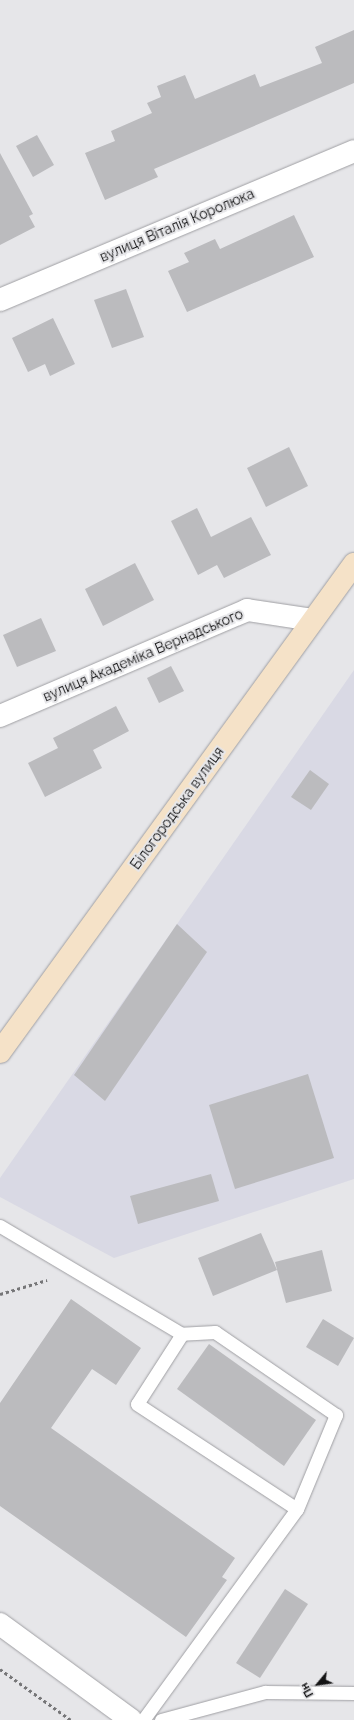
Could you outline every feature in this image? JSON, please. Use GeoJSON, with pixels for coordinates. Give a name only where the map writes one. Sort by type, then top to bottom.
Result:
{"type":"FeatureCollection","features":[{"type":"Feature","properties":{"kind":"street","name":"вулиця Віталія Королюка"},"geometry":{"type":"LineString","coordinates":[[0,300],[354,151]]}},
{"type":"Feature","properties":{"kind":"street","name":"Білогородська вулиця"},"geometry":{"type":"LineString","coordinates":[[0,1052],[354,564]]}},
{"type":"Feature","properties":{"kind":"street","name":"вулиця Академіка Вернадського"},"geometry":{"type":"LineString","coordinates":[[0,716],[247,610],[312,620]]}},
{"type":"Feature","properties":{"kind":"street"},"geometry":{"type":"LineString","coordinates":[[0,1624],[131,1720]]}},
{"type":"Feature","properties":{"kind":"lane"},"geometry":{"type":"LineString","coordinates":[[0,1226],[182,1334],[215,1332],[336,1415],[297,1508],[143,1720]]}},
{"type":"Feature","properties":{"kind":"lane"},"geometry":{"type":"LineString","coordinates":[[182,1334],[137,1404],[297,1508]]}},
{"type":"Feature","properties":{"kind":"lane"},"geometry":{"type":"LineString","coordinates":[[161,1720],[265,1692],[354,1693]]}},
{"type":"Feature","properties":{"kind":"path"},"geometry":{"type":"LineString","coordinates":[[0,1294],[77,1272]]}},
{"type":"Feature","properties":{"kind":"path"},"geometry":{"type":"LineString","coordinates":[[0,1669],[71,1720]]}},
{"type":"Feature","properties":{"kind":"shaded area"},"geometry":{"type":"Polygon","coordinates":[[[354,670],[354,1179],[114,1258],[0,1197],[0,1178],[354,670]]]}},
{"type":"Feature","properties":{"kind":"building"},"geometry":{"type":"Polygon","coordinates":[[[354,30],[354,83],[154,169],[158,177],[105,200],[85,153],[115,141],[111,131],[152,113],[147,103],[161,97],[157,86],[185,75],[195,99],[255,74],[260,87],[322,63],[315,47],[354,30]]]}},
{"type":"Feature","properties":{"kind":"building"},"geometry":{"type":"Polygon","coordinates":[[[37,135],[54,165],[33,177],[16,146],[37,135]]]}},
{"type":"Feature","properties":{"kind":"building"},"geometry":{"type":"Polygon","coordinates":[[[0,153],[33,214],[29,216],[35,227],[0,245],[0,153]]]}},
{"type":"Feature","properties":{"kind":"building"},"geometry":{"type":"Polygon","coordinates":[[[294,215],[314,257],[187,312],[168,271],[189,262],[184,253],[215,239],[220,249],[294,215]]]}},
{"type":"Feature","properties":{"kind":"building"},"geometry":{"type":"Polygon","coordinates":[[[126,289],[144,337],[112,348],[94,300],[126,289]]]}},
{"type":"Feature","properties":{"kind":"building"},"geometry":{"type":"Polygon","coordinates":[[[53,318],[75,364],[50,376],[45,364],[28,372],[12,338],[53,318]]]}},
{"type":"Feature","properties":{"kind":"building"},"geometry":{"type":"Polygon","coordinates":[[[289,447],[308,486],[266,507],[247,468],[289,447]]]}},
{"type":"Feature","properties":{"kind":"building"},"geometry":{"type":"Polygon","coordinates":[[[197,508],[211,537],[251,517],[271,555],[224,578],[217,565],[198,575],[171,521],[197,508]]]}},
{"type":"Feature","properties":{"kind":"building"},"geometry":{"type":"Polygon","coordinates":[[[135,563],[154,600],[103,626],[85,589],[135,563]]]}},
{"type":"Feature","properties":{"kind":"building"},"geometry":{"type":"Polygon","coordinates":[[[41,618],[56,651],[17,667],[3,635],[41,618]]]}},
{"type":"Feature","properties":{"kind":"building"},"geometry":{"type":"Polygon","coordinates":[[[171,666],[184,691],[159,703],[147,678],[171,666]]]}},
{"type":"Feature","properties":{"kind":"building"},"geometry":{"type":"Polygon","coordinates":[[[116,706],[129,731],[93,750],[102,768],[45,797],[28,763],[58,748],[53,738],[116,706]]]}},
{"type":"Feature","properties":{"kind":"building"},"geometry":{"type":"Polygon","coordinates":[[[310,770],[329,784],[311,810],[291,797],[310,770]]]}},
{"type":"Feature","properties":{"kind":"building"},"geometry":{"type":"Polygon","coordinates":[[[177,924],[207,952],[105,1101],[74,1075],[177,924]]]}},
{"type":"Feature","properties":{"kind":"building"},"geometry":{"type":"Polygon","coordinates":[[[308,1074],[334,1158],[235,1189],[209,1105],[308,1074]]]}},
{"type":"Feature","properties":{"kind":"building"},"geometry":{"type":"Polygon","coordinates":[[[211,1174],[219,1201],[138,1224],[130,1196],[211,1174]]]}},
{"type":"Feature","properties":{"kind":"building"},"geometry":{"type":"Polygon","coordinates":[[[261,1233],[277,1270],[213,1296],[198,1258],[261,1233]]]}},
{"type":"Feature","properties":{"kind":"building"},"geometry":{"type":"Polygon","coordinates":[[[322,1250],[332,1291],[286,1303],[275,1262],[322,1250]]]}},
{"type":"Feature","properties":{"kind":"building"},"geometry":{"type":"Polygon","coordinates":[[[71,1299],[141,1348],[116,1385],[92,1369],[51,1428],[235,1558],[222,1577],[227,1580],[186,1637],[0,1506],[0,1403],[71,1299]]]}},
{"type":"Feature","properties":{"kind":"building"},"geometry":{"type":"Polygon","coordinates":[[[323,1319],[354,1338],[338,1366],[306,1347],[323,1319]]]}},
{"type":"Feature","properties":{"kind":"building"},"geometry":{"type":"Polygon","coordinates":[[[209,1344],[316,1420],[284,1466],[177,1389],[209,1344]]]}},
{"type":"Feature","properties":{"kind":"building"},"geometry":{"type":"Polygon","coordinates":[[[285,1589],[308,1604],[260,1678],[236,1663],[285,1589]]]}}]}
